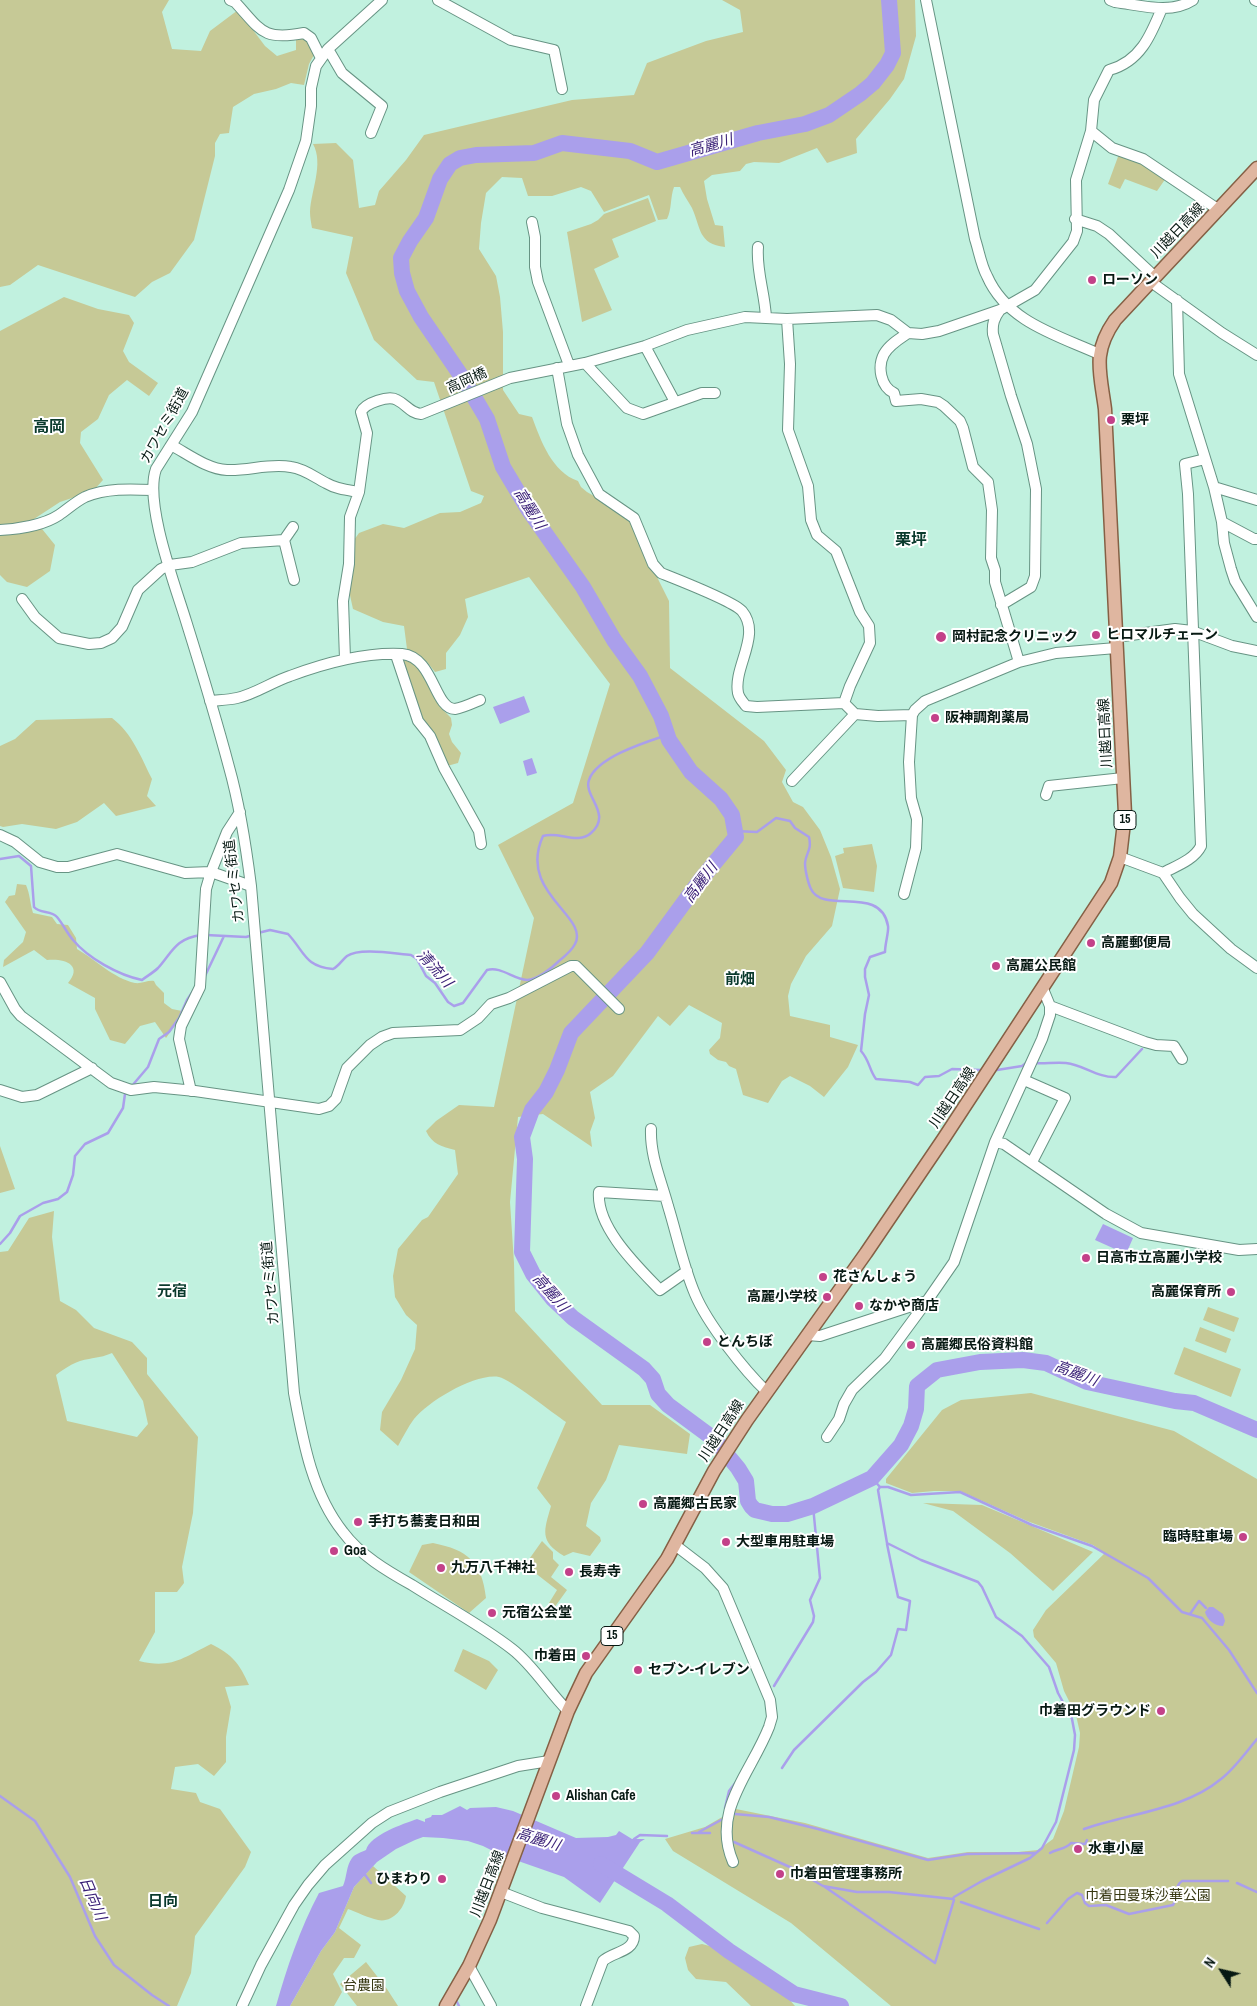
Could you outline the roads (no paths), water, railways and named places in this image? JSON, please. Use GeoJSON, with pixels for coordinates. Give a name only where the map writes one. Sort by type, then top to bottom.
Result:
{"type":"FeatureCollection","features":[{"type":"Feature","properties":{"kind":"main road","name":"川越日高線"},"geometry":{"type":"LineString","coordinates":[[446,2006],[469,1966],[501,1892],[568,1711],[593,1661],[639,1600],[676,1546],[714,1471],[747,1420],[866,1253],[1044,988],[1110,884],[1120,857],[1125,814],[1105,408],[1099,354],[1102,341],[1115,320],[1257,168]]}},
{"type":"Feature","properties":{"kind":"street"},"geometry":{"type":"LineString","coordinates":[[230,0],[235,2],[253,24],[272,36],[304,33],[311,38],[321,58]]}},
{"type":"Feature","properties":{"kind":"street","name":"カワセミ街道"},"geometry":{"type":"LineString","coordinates":[[382,0],[328,49],[321,58],[313,77],[306,141],[276,224],[188,419],[156,470],[153,478],[153,490],[157,519],[240,812],[255,928],[294,1393],[301,1434],[311,1469],[334,1520],[356,1546],[389,1572],[510,1648],[568,1711]]}},
{"type":"Feature","properties":{"kind":"street"},"geometry":{"type":"LineString","coordinates":[[438,0],[511,40],[554,50],[562,89]]}},
{"type":"Feature","properties":{"kind":"street"},"geometry":{"type":"LineString","coordinates":[[926,0],[975,239],[987,276],[1000,297],[1004,308],[1058,338],[1099,354]]}},
{"type":"Feature","properties":{"kind":"street"},"geometry":{"type":"LineString","coordinates":[[1110,0],[1162,8],[1177,8],[1193,0]]}},
{"type":"Feature","properties":{"kind":"street"},"geometry":{"type":"LineString","coordinates":[[1019,662],[1001,605],[991,558],[992,510],[988,482],[973,467],[960,421],[938,402],[921,400],[896,401],[894,393],[888,390],[882,376],[881,365],[884,355],[890,347],[908,333],[922,334],[939,331],[1004,308],[1035,290],[1057,264],[1073,242],[1077,231],[1075,219],[1076,180],[1090,132],[1094,100],[1109,70],[1122,67],[1146,43],[1162,8]]}},
{"type":"Feature","properties":{"kind":"street"},"geometry":{"type":"LineString","coordinates":[[328,49],[342,73],[382,106],[371,133]]}},
{"type":"Feature","properties":{"kind":"street"},"geometry":{"type":"LineString","coordinates":[[1090,132],[1112,148],[1143,159],[1219,210]]}},
{"type":"Feature","properties":{"kind":"street"},"geometry":{"type":"LineString","coordinates":[[1075,219],[1097,226],[1109,234],[1153,280],[1177,300],[1257,356]]}},
{"type":"Feature","properties":{"kind":"street"},"geometry":{"type":"LineString","coordinates":[[532,222],[538,282],[569,365]]}},
{"type":"Feature","properties":{"kind":"street"},"geometry":{"type":"LineString","coordinates":[[758,247],[757,266],[766,300],[766,318]]}},
{"type":"Feature","properties":{"kind":"street"},"geometry":{"type":"LineString","coordinates":[[1177,300],[1179,374],[1214,487],[1222,522],[1224,543],[1231,569],[1235,581],[1257,617]]}},
{"type":"Feature","properties":{"kind":"street"},"geometry":{"type":"LineString","coordinates":[[1001,605],[1031,587],[1035,576],[1036,489],[1027,444],[1010,396],[993,334],[992,326],[995,317],[1004,308]]}},
{"type":"Feature","properties":{"kind":"street","name":"高岡橋"},"geometry":{"type":"LineString","coordinates":[[359,492],[367,433],[361,412],[367,405],[391,398],[396,399],[411,411],[421,414],[499,381],[584,363],[645,346],[700,326],[745,316],[787,320],[877,315],[891,320],[908,333]]}},
{"type":"Feature","properties":{"kind":"street"},"geometry":{"type":"LineString","coordinates":[[787,320],[790,364],[788,430],[808,486],[813,529],[817,535],[836,551],[860,612],[870,626],[870,643],[844,703]]}},
{"type":"Feature","properties":{"kind":"street"},"geometry":{"type":"LineString","coordinates":[[645,346],[674,402]]}},
{"type":"Feature","properties":{"kind":"street"},"geometry":{"type":"LineString","coordinates":[[584,363],[627,408],[643,414],[702,393],[715,393]]}},
{"type":"Feature","properties":{"kind":"street"},"geometry":{"type":"LineString","coordinates":[[557,368],[567,424],[578,455],[599,494],[634,518],[653,564],[661,573],[729,603],[740,609],[745,616],[749,627],[738,682],[738,694],[746,706],[844,703]]}},
{"type":"Feature","properties":{"kind":"street"},"geometry":{"type":"LineString","coordinates":[[172,445],[217,469],[228,470],[272,465],[291,466],[302,469],[326,484],[343,490],[359,492],[350,518],[349,564],[343,601],[344,659]]}},
{"type":"Feature","properties":{"kind":"street"},"geometry":{"type":"LineString","coordinates":[[1163,873],[1191,858],[1198,852],[1201,846],[1188,494],[1185,464],[1205,459]]}},
{"type":"Feature","properties":{"kind":"street"},"geometry":{"type":"LineString","coordinates":[[1214,487],[1257,500]]}},
{"type":"Feature","properties":{"kind":"street"},"geometry":{"type":"LineString","coordinates":[[0,530],[48,520],[58,516],[84,498],[98,493],[130,489],[153,490]]}},
{"type":"Feature","properties":{"kind":"street"},"geometry":{"type":"LineString","coordinates":[[1222,522],[1254,540],[1257,539]]}},
{"type":"Feature","properties":{"kind":"street"},"geometry":{"type":"LineString","coordinates":[[293,527],[284,540],[294,580]]}},
{"type":"Feature","properties":{"kind":"street"},"geometry":{"type":"LineString","coordinates":[[22,599],[36,617],[59,638],[89,644],[101,643],[112,638],[122,627],[138,590],[161,569],[170,565],[192,562],[241,543],[284,540]]}},
{"type":"Feature","properties":{"kind":"street"},"geometry":{"type":"LineString","coordinates":[[904,894],[916,848],[917,819],[911,798],[909,762],[912,715],[925,702],[1019,662],[1175,629],[1192,631],[1232,646],[1256,648]]}},
{"type":"Feature","properties":{"kind":"street"},"geometry":{"type":"LineString","coordinates":[[210,701],[237,698],[289,676],[344,659],[369,655],[402,654],[414,658],[424,666],[443,702],[449,707],[456,709],[480,700]]}},
{"type":"Feature","properties":{"kind":"street"},"geometry":{"type":"LineString","coordinates":[[396,655],[418,720],[430,736],[444,768],[479,830],[481,844]]}},
{"type":"Feature","properties":{"kind":"street"},"geometry":{"type":"LineString","coordinates":[[844,703],[854,714],[878,716],[912,715]]}},
{"type":"Feature","properties":{"kind":"street"},"geometry":{"type":"LineString","coordinates":[[792,781],[854,714]]}},
{"type":"Feature","properties":{"kind":"street"},"geometry":{"type":"LineString","coordinates":[[1046,795],[1048,786],[1123,778]]}},
{"type":"Feature","properties":{"kind":"street"},"geometry":{"type":"LineString","coordinates":[[191,1091],[179,1039],[181,1026],[200,987],[206,888],[227,832],[240,812]]}},
{"type":"Feature","properties":{"kind":"street"},"geometry":{"type":"LineString","coordinates":[[0,835],[15,842],[40,862],[57,868],[68,867],[117,854],[185,873],[211,872],[251,886]]}},
{"type":"Feature","properties":{"kind":"street"},"geometry":{"type":"LineString","coordinates":[[1120,857],[1163,873],[1193,914],[1231,949],[1257,968]]}},
{"type":"Feature","properties":{"kind":"street"},"geometry":{"type":"LineString","coordinates":[[0,982],[21,1016],[111,1083],[131,1090],[154,1087],[319,1109],[325,1108],[336,1099],[347,1068],[382,1037],[394,1033],[460,1030],[478,1018],[491,1004],[509,998],[571,966],[576,966],[619,1009]]}},
{"type":"Feature","properties":{"kind":"street"},"geometry":{"type":"LineString","coordinates":[[827,1437],[839,1419],[844,1404],[852,1390],[885,1358],[954,1262],[995,1142],[1042,1039],[1050,1015],[1050,1006],[1044,988]]}},
{"type":"Feature","properties":{"kind":"street"},"geometry":{"type":"LineString","coordinates":[[1050,1006],[1151,1043],[1174,1046],[1182,1059]]}},
{"type":"Feature","properties":{"kind":"street"},"geometry":{"type":"LineString","coordinates":[[0,1090],[22,1097],[37,1095],[92,1068]]}},
{"type":"Feature","properties":{"kind":"street"},"geometry":{"type":"LineString","coordinates":[[1024,1080],[1065,1098],[1032,1162]]}},
{"type":"Feature","properties":{"kind":"street"},"geometry":{"type":"LineString","coordinates":[[651,1129],[650,1144],[694,1292],[708,1318],[750,1374],[767,1392]]}},
{"type":"Feature","properties":{"kind":"street"},"geometry":{"type":"LineString","coordinates":[[995,1142],[1004,1144],[1106,1214],[1141,1234],[1239,1250],[1257,1249]]}},
{"type":"Feature","properties":{"kind":"street"},"geometry":{"type":"LineString","coordinates":[[665,1196],[600,1192],[598,1202],[616,1242],[660,1290],[688,1271]]}},
{"type":"Feature","properties":{"kind":"street"},"geometry":{"type":"LineString","coordinates":[[807,1335],[820,1336],[927,1301]]}},
{"type":"Feature","properties":{"kind":"street"},"geometry":{"type":"LineString","coordinates":[[676,1546],[704,1568],[723,1588],[770,1700],[772,1717],[769,1727],[728,1812],[725,1832],[728,1850],[733,1862]]}},
{"type":"Feature","properties":{"kind":"street"},"geometry":{"type":"LineString","coordinates":[[242,2006],[260,1965],[308,1884],[325,1865],[372,1823],[389,1812],[440,1792],[518,1766],[549,1761]]}},
{"type":"Feature","properties":{"kind":"street"},"geometry":{"type":"LineString","coordinates":[[501,1892],[542,1908],[629,1931],[634,1936],[634,1941],[630,1947],[602,1961],[586,2006]]}},
{"type":"Feature","properties":{"kind":"street"},"geometry":{"type":"LineString","coordinates":[[469,1966],[491,2006]]}},
{"type":"Feature","properties":{"kind":"water"},"geometry":{"type":"Polygon","coordinates":[[[524,696],[530,712],[500,724],[493,707],[524,696]]]}},
{"type":"Feature","properties":{"kind":"water"},"geometry":{"type":"Polygon","coordinates":[[[532,758],[537,773],[527,776],[523,761],[532,758]]]}},
{"type":"Feature","properties":{"kind":"water"},"geometry":{"type":"Polygon","coordinates":[[[1103,1224],[1133,1238],[1126,1254],[1095,1240],[1103,1224]]]}},
{"type":"Feature","properties":{"kind":"water"},"geometry":{"type":"Polygon","coordinates":[[[1209,1607],[1213,1607],[1223,1614],[1225,1621],[1223,1626],[1214,1624],[1209,1620],[1205,1612],[1209,1607]]]}},
{"type":"Feature","properties":{"kind":"water"},"geometry":{"type":"Polygon","coordinates":[[[460,1806],[467,1810],[470,1808],[496,1807],[513,1811],[576,1838],[608,1837],[616,1835],[619,1831],[632,1839],[645,1839],[640,1842],[600,1903],[564,1877],[501,1855],[483,1846],[468,1841],[443,1838],[423,1837],[415,1840],[396,1849],[377,1862],[354,1887],[335,1932],[321,1951],[290,2006],[276,2006],[294,1948],[319,1893],[343,1886],[352,1858],[366,1850],[380,1835],[417,1819],[425,1822],[425,1819],[432,1815],[442,1815],[460,1806]]]}},
{"type":"Feature","properties":{"kind":"waterway","name":"高麗川"},"geometry":{"type":"LineString","coordinates":[[889,0],[893,53],[887,65],[873,83],[829,115],[805,124],[758,133],[657,162],[630,151],[562,143],[534,153],[476,155],[460,158],[450,164],[440,179],[426,218],[401,258],[402,273],[407,291],[421,317],[464,380],[487,419],[503,467],[528,509],[583,587],[614,640],[640,676],[661,716],[669,740],[691,772],[721,799],[732,815],[736,837],[702,878],[647,953],[571,1033],[557,1070],[546,1092],[532,1110],[522,1137],[525,1159],[522,1252],[533,1274],[553,1299],[573,1318],[644,1369],[653,1379],[658,1394],[668,1405],[714,1439],[738,1468],[746,1481],[748,1501],[755,1510],[772,1514],[787,1514],[813,1506],[872,1478],[901,1445],[911,1426],[916,1409],[917,1386],[937,1370],[980,1362],[1023,1360],[1046,1363],[1087,1382],[1175,1401],[1194,1403],[1257,1430]]}},
{"type":"Feature","properties":{"kind":"waterway","name":"清流川"},"geometry":{"type":"LineString","coordinates":[[258,933],[270,930],[288,934],[310,961],[316,965],[333,969],[353,953],[378,952],[411,955],[417,959],[426,976],[435,983],[448,1002],[454,1006],[463,1003],[487,970],[502,971],[527,980],[540,976],[570,951],[575,944],[577,934],[573,923],[546,888],[539,873],[538,856],[543,836],[555,835],[580,838],[591,833],[597,826],[599,819],[596,805],[588,786],[594,772],[602,764],[623,752],[667,735]]}},
{"type":"Feature","properties":{"kind":"waterway"},"geometry":{"type":"LineString","coordinates":[[735,831],[757,832],[776,818],[790,821],[795,828],[809,837],[810,845],[805,863],[811,889],[817,896],[827,900],[864,903],[875,906],[883,913],[888,926],[885,952],[870,957],[865,969],[869,995],[861,1051],[876,1079],[910,1082],[918,1085],[925,1077],[939,1076],[952,1069],[981,1070]]}},
{"type":"Feature","properties":{"kind":"waterway","name":"清流川"},"geometry":{"type":"LineString","coordinates":[[0,859],[19,856],[31,866],[34,907],[39,911],[55,915],[79,947],[95,959],[133,978],[142,980],[158,968],[171,951],[185,939],[201,935]]}},
{"type":"Feature","properties":{"kind":"waterway","name":"清流川"},"geometry":{"type":"LineString","coordinates":[[206,935],[246,937],[253,935]]}},
{"type":"Feature","properties":{"kind":"waterway"},"geometry":{"type":"LineString","coordinates":[[205,976],[224,936]]}},
{"type":"Feature","properties":{"kind":"waterway"},"geometry":{"type":"LineString","coordinates":[[131,1087],[148,1067],[159,1039],[169,1032],[179,1018],[195,988]]}},
{"type":"Feature","properties":{"kind":"waterway"},"geometry":{"type":"LineString","coordinates":[[1034,1063],[1073,1064],[1103,1076],[1116,1077],[1142,1049]]}},
{"type":"Feature","properties":{"kind":"waterway"},"geometry":{"type":"LineString","coordinates":[[997,1070],[1022,1066],[1026,1063]]}},
{"type":"Feature","properties":{"kind":"waterway"},"geometry":{"type":"LineString","coordinates":[[0,1244],[10,1233],[20,1216],[43,1203],[58,1199],[67,1192],[73,1175],[75,1156],[85,1144],[108,1133],[123,1108],[125,1094],[128,1091]]}},
{"type":"Feature","properties":{"kind":"waterway"},"geometry":{"type":"LineString","coordinates":[[872,1478],[880,1487],[888,1487],[911,1495],[960,1492],[1032,1525],[1092,1546],[1148,1578],[1182,1612],[1202,1618],[1229,1650],[1257,1693]]}},
{"type":"Feature","properties":{"kind":"waterway"},"geometry":{"type":"LineString","coordinates":[[734,1842],[792,1868],[823,1886],[857,1892],[889,1892],[953,1899],[982,1881],[1030,1858],[1042,1848],[1056,1822],[1074,1750],[1075,1735],[1072,1719],[1058,1693],[1049,1667],[1022,1636],[996,1617],[978,1582],[921,1560],[887,1543],[878,1490],[880,1487]]}},
{"type":"Feature","properties":{"kind":"waterway"},"geometry":{"type":"LineString","coordinates":[[774,1686],[813,1622],[814,1616],[810,1600],[820,1578],[813,1506]]}},
{"type":"Feature","properties":{"kind":"waterway"},"geometry":{"type":"LineString","coordinates":[[782,1768],[794,1750],[863,1682],[876,1672],[891,1655],[898,1629],[906,1630],[910,1601],[898,1597],[887,1544]]}},
{"type":"Feature","properties":{"kind":"waterway"},"geometry":{"type":"LineString","coordinates":[[1190,1614],[1199,1601],[1206,1608]]}},
{"type":"Feature","properties":{"kind":"waterway"},"geometry":{"type":"LineString","coordinates":[[1084,1829],[1156,1810],[1190,1798],[1221,1779],[1257,1739]]}},
{"type":"Feature","properties":{"kind":"waterway"},"geometry":{"type":"LineString","coordinates":[[725,1808],[729,1791],[736,1782]]}},
{"type":"Feature","properties":{"kind":"waterway","name":"日向川"},"geometry":{"type":"LineString","coordinates":[[0,1796],[35,1821],[70,1877],[95,1936],[114,1965],[169,2006]]}},
{"type":"Feature","properties":{"kind":"waterway"},"geometry":{"type":"LineString","coordinates":[[735,1814],[769,1817],[928,1860],[967,1854],[1035,1853]]}},
{"type":"Feature","properties":{"kind":"waterway"},"geometry":{"type":"LineString","coordinates":[[699,1832],[723,1819]]}},
{"type":"Feature","properties":{"kind":"waterway"},"geometry":{"type":"LineString","coordinates":[[692,1833],[710,1833]]}},
{"type":"Feature","properties":{"kind":"waterway"},"geometry":{"type":"LineString","coordinates":[[634,1839],[640,1835],[667,1836]]}},
{"type":"Feature","properties":{"kind":"waterway"},"geometry":{"type":"LineString","coordinates":[[1050,1853],[1067,1847],[1071,1843],[1085,1844],[1087,1840]]}},
{"type":"Feature","properties":{"kind":"waterway","name":"高麗川"},"geometry":{"type":"LineString","coordinates":[[601,1864],[667,1904],[729,1951],[794,1994],[841,2006]]}},
{"type":"Feature","properties":{"kind":"waterway"},"geometry":{"type":"LineString","coordinates":[[363,1872],[371,1883]]}},
{"type":"Feature","properties":{"kind":"waterway"},"geometry":{"type":"LineString","coordinates":[[1047,1923],[1068,1899],[1077,1893],[1082,1895],[1085,1903],[1089,1906],[1106,1905],[1129,1914],[1173,1905],[1178,1886],[1182,1881],[1228,1881]]}},
{"type":"Feature","properties":{"kind":"waterway"},"geometry":{"type":"LineString","coordinates":[[1237,1883],[1257,1892]]}},
{"type":"Feature","properties":{"kind":"waterway"},"geometry":{"type":"LineString","coordinates":[[825,1887],[935,1963],[954,1900]]}},
{"type":"Feature","properties":{"kind":"waterway"},"geometry":{"type":"LineString","coordinates":[[961,1902],[1039,1929]]}},
{"type":"Feature","properties":{"kind":"waterway"},"geometry":{"type":"LineString","coordinates":[[457,2002],[459,2006]]}},
{"type":"Feature","properties":{"kind":"place","name":"ローソン"},"geometry":{"type":"Point","coordinates":[1092,280]}},
{"type":"Feature","properties":{"kind":"place","name":"栗坪"},"geometry":{"type":"Point","coordinates":[1111,420]}},
{"type":"Feature","properties":{"kind":"place","name":"ヒロマルチェーン"},"geometry":{"type":"Point","coordinates":[1096,635]}},
{"type":"Feature","properties":{"kind":"place","name":"岡村記念クリニック"},"geometry":{"type":"Point","coordinates":[941,637]}},
{"type":"Feature","properties":{"kind":"place","name":"阪神調剤薬局"},"geometry":{"type":"Point","coordinates":[935,718]}},
{"type":"Feature","properties":{"kind":"place","name":"高麗郵便局"},"geometry":{"type":"Point","coordinates":[1091,943]}},
{"type":"Feature","properties":{"kind":"place","name":"高麗公民館"},"geometry":{"type":"Point","coordinates":[996,966]}},
{"type":"Feature","properties":{"kind":"place","name":"日高市立高麗小学校"},"geometry":{"type":"Point","coordinates":[1086,1258]}},
{"type":"Feature","properties":{"kind":"place","name":"花さんしょう"},"geometry":{"type":"Point","coordinates":[823,1277]}},
{"type":"Feature","properties":{"kind":"place","name":"高麗保育所"},"geometry":{"type":"Point","coordinates":[1231,1292]}},
{"type":"Feature","properties":{"kind":"place","name":"高麗小学校"},"geometry":{"type":"Point","coordinates":[827,1297]}},
{"type":"Feature","properties":{"kind":"place","name":"なかや商店"},"geometry":{"type":"Point","coordinates":[859,1306]}},
{"type":"Feature","properties":{"kind":"place","name":"とんちぼ"},"geometry":{"type":"Point","coordinates":[707,1342]}},
{"type":"Feature","properties":{"kind":"place","name":"高麗郷民俗資料館"},"geometry":{"type":"Point","coordinates":[911,1345]}},
{"type":"Feature","properties":{"kind":"place","name":"高麗郷古民家"},"geometry":{"type":"Point","coordinates":[643,1504]}},
{"type":"Feature","properties":{"kind":"place","name":"手打ち蕎麦日和田"},"geometry":{"type":"Point","coordinates":[358,1522]}},
{"type":"Feature","properties":{"kind":"place","name":"臨時駐車場"},"geometry":{"type":"Point","coordinates":[1243,1537]}},
{"type":"Feature","properties":{"kind":"place","name":"大型車用駐車場"},"geometry":{"type":"Point","coordinates":[726,1542]}},
{"type":"Feature","properties":{"kind":"place","name":"Goa"},"geometry":{"type":"Point","coordinates":[334,1551]}},
{"type":"Feature","properties":{"kind":"place","name":"九万八千神社"},"geometry":{"type":"Point","coordinates":[441,1568]}},
{"type":"Feature","properties":{"kind":"place","name":"長寿寺"},"geometry":{"type":"Point","coordinates":[569,1572]}},
{"type":"Feature","properties":{"kind":"place","name":"元宿公会堂"},"geometry":{"type":"Point","coordinates":[492,1613]}},
{"type":"Feature","properties":{"kind":"place","name":"巾着田"},"geometry":{"type":"Point","coordinates":[586,1656]}},
{"type":"Feature","properties":{"kind":"place","name":"セブン-イレブン"},"geometry":{"type":"Point","coordinates":[638,1670]}},
{"type":"Feature","properties":{"kind":"place","name":"巾着田グラウンド"},"geometry":{"type":"Point","coordinates":[1161,1711]}},
{"type":"Feature","properties":{"kind":"place","name":"Alishan Cafe"},"geometry":{"type":"Point","coordinates":[556,1796]}},
{"type":"Feature","properties":{"kind":"place","name":"水車小屋"},"geometry":{"type":"Point","coordinates":[1078,1849]}},
{"type":"Feature","properties":{"kind":"place","name":"巾着田管理事務所"},"geometry":{"type":"Point","coordinates":[780,1874]}},
{"type":"Feature","properties":{"kind":"place","name":"ひまわり"},"geometry":{"type":"Point","coordinates":[442,1879]}},
{"type":"Feature","properties":{"kind":"district","name":"高岡"},"geometry":{"type":"Point","coordinates":[49,428]}},
{"type":"Feature","properties":{"kind":"district","name":"栗坪"},"geometry":{"type":"Point","coordinates":[911,541]}},
{"type":"Feature","properties":{"kind":"district","name":"前畑"},"geometry":{"type":"Point","coordinates":[740,980]}},
{"type":"Feature","properties":{"kind":"district","name":"元宿"},"geometry":{"type":"Point","coordinates":[172,1292]}},
{"type":"Feature","properties":{"kind":"district","name":"日向"},"geometry":{"type":"Point","coordinates":[163,1902]}},
{"type":"Feature","properties":{"kind":"park label","name":"巾着田曼珠沙華公園"},"geometry":{"type":"Point","coordinates":[1148,1896]}},
{"type":"Feature","properties":{"kind":"park label","name":"台農園"},"geometry":{"type":"Point","coordinates":[364,1986]}}]}
